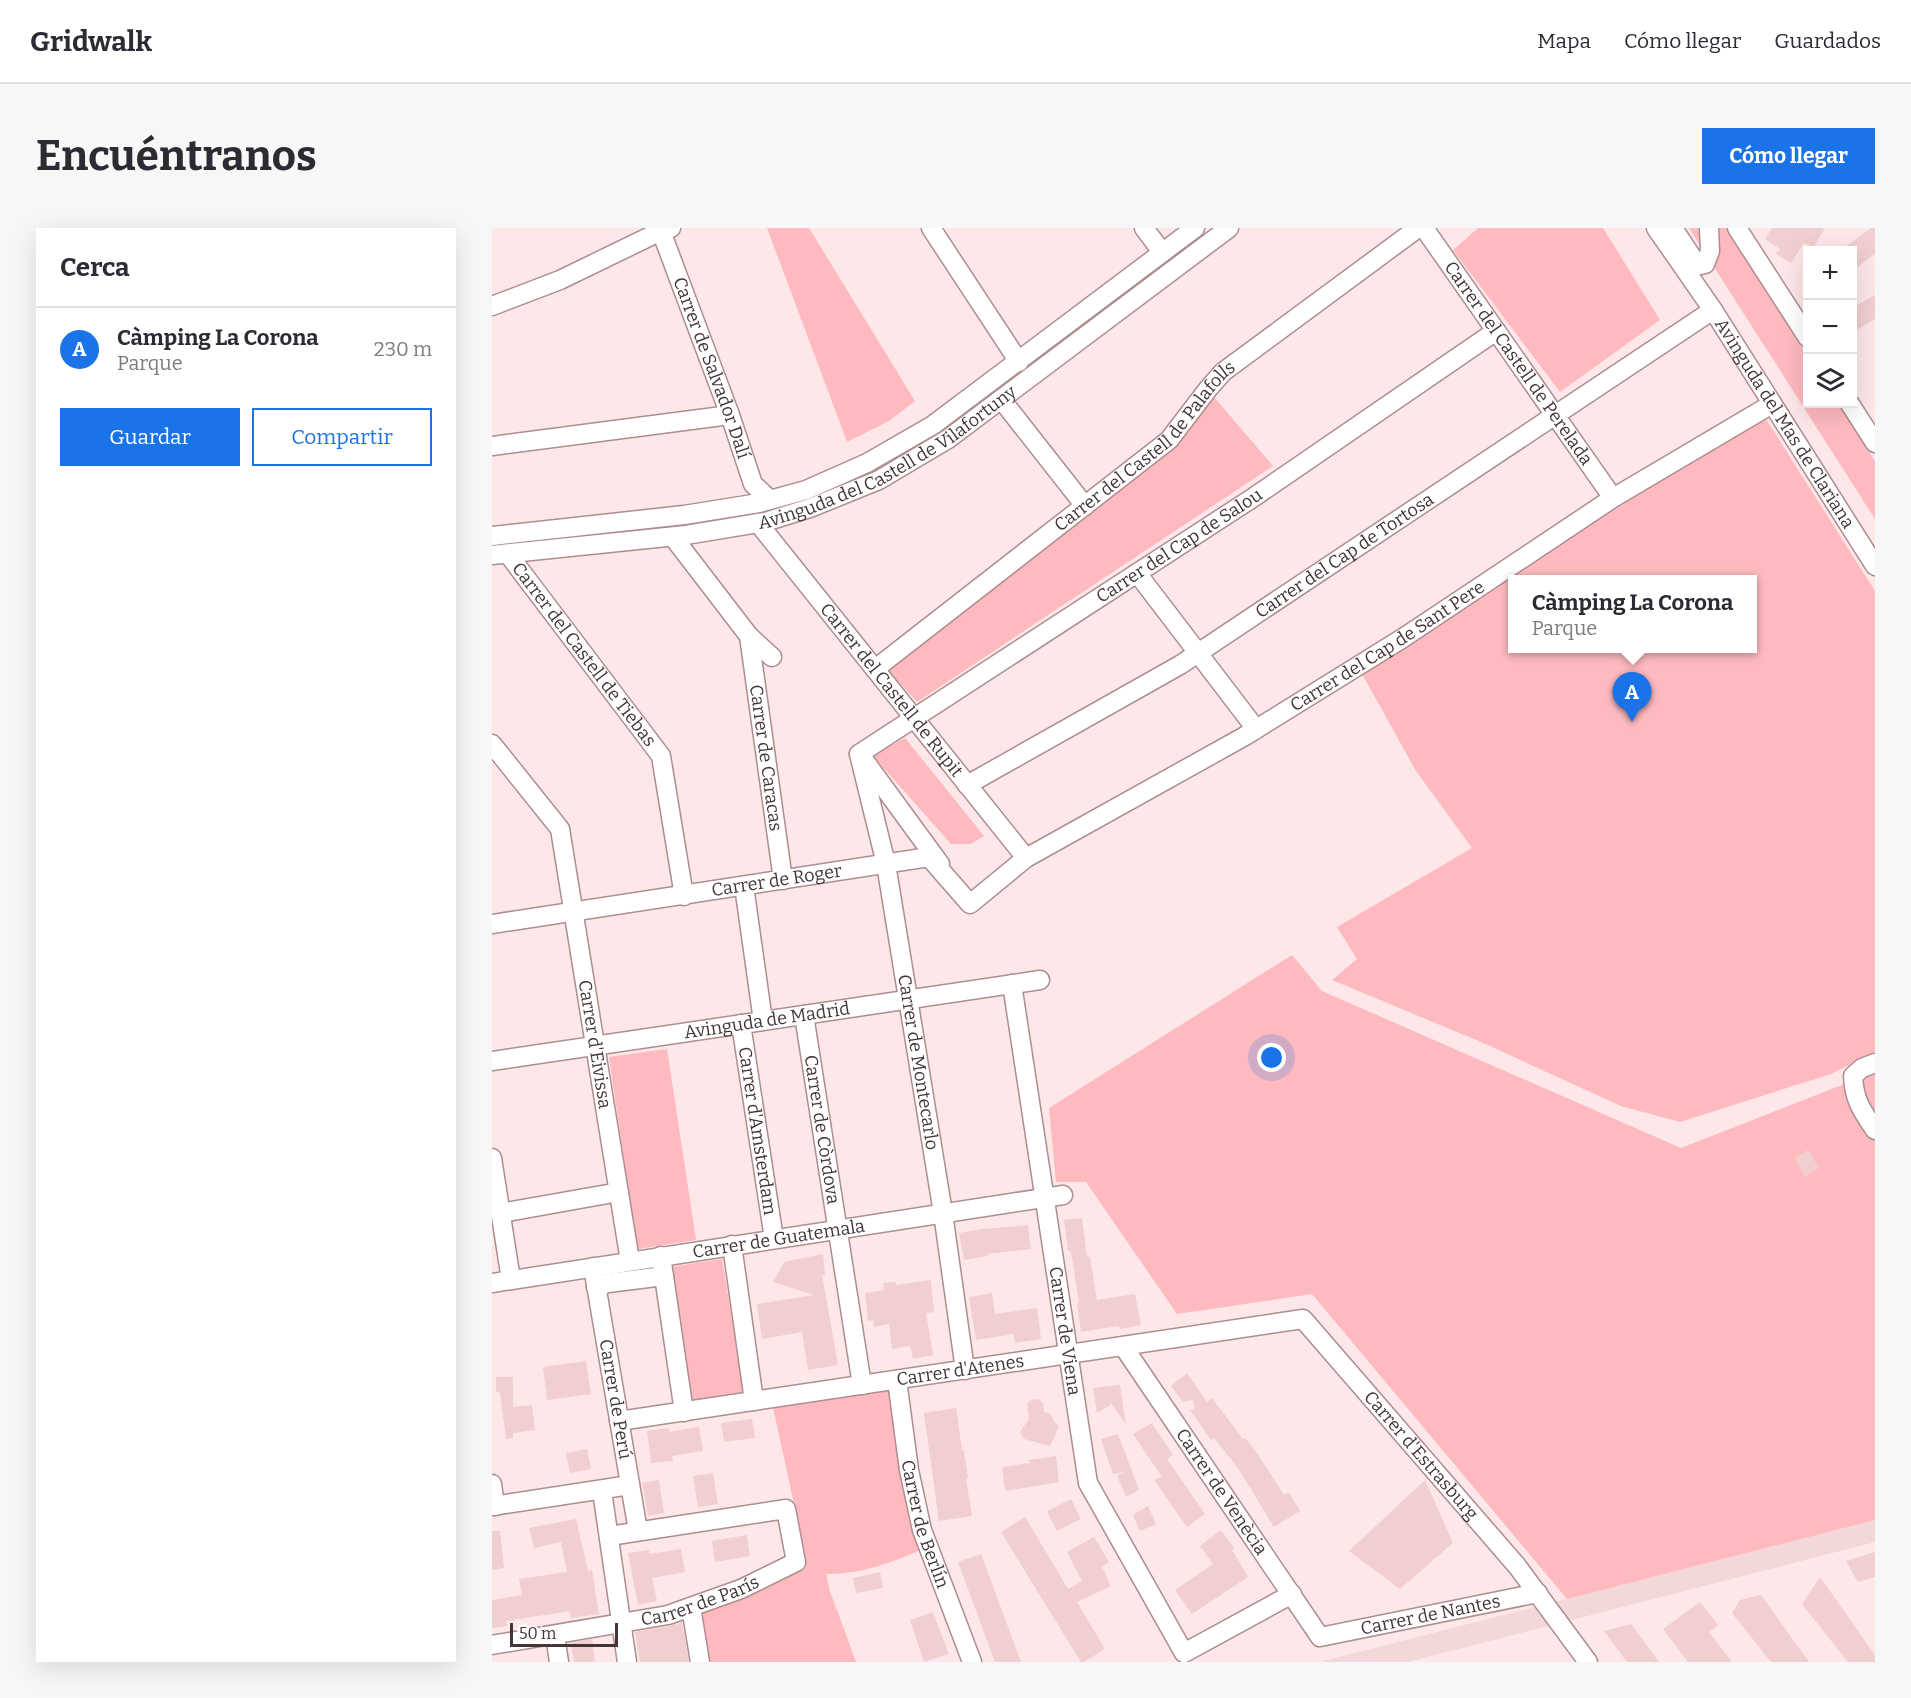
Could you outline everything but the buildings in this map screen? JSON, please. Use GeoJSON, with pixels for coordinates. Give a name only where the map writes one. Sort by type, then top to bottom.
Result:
{"type":"FeatureCollection","features":[{"type":"Feature","properties":{"kind":"street"},"geometry":{"type":"LineString","coordinates":[[931,228],[1019,362]]}},
{"type":"Feature","properties":{"kind":"street"},"geometry":{"type":"LineString","coordinates":[[1144,228],[1162,252]]}},
{"type":"Feature","properties":{"kind":"street","name":"Avinguda del Castell de Vilafortuny"},"geometry":{"type":"LineString","coordinates":[[492,536],[684,515],[770,500],[806,489],[867,463],[933,425],[1195,228]]}},
{"type":"Feature","properties":{"kind":"street","name":"Avinguda del Castell de Vilafortuny"},"geometry":{"type":"LineString","coordinates":[[500,554],[673,537],[758,523],[810,508],[879,480],[948,439],[1229,228]]}},
{"type":"Feature","properties":{"kind":"street","name":"Carrer del Castell de Palafolls"},"geometry":{"type":"LineString","coordinates":[[875,669],[1169,440],[1223,372],[1418,228]]}},
{"type":"Feature","properties":{"kind":"street","name":"Carrer del Castell de Perelada"},"geometry":{"type":"LineString","coordinates":[[1424,228],[1613,498]]}},
{"type":"Feature","properties":{"kind":"street","name":"Avinguda del Mas de Clariana"},"geometry":{"type":"LineString","coordinates":[[1656,228],[1713,310],[1875,566]]}},
{"type":"Feature","properties":{"kind":"street","name":"Avinguda del Mas de Clariana"},"geometry":{"type":"LineString","coordinates":[[1666,228],[1691,267],[1698,265]]}},
{"type":"Feature","properties":{"kind":"street","name":"Avinguda del Mas de Clariana"},"geometry":{"type":"LineString","coordinates":[[1673,228],[1714,292],[1713,310]]}},
{"type":"Feature","properties":{"kind":"street"},"geometry":{"type":"LineString","coordinates":[[1698,265],[1705,264],[1710,251],[1709,228]]}},
{"type":"Feature","properties":{"kind":"street"},"geometry":{"type":"LineString","coordinates":[[1737,228],[1803,330]]}},
{"type":"Feature","properties":{"kind":"street"},"geometry":{"type":"LineString","coordinates":[[492,306],[560,280],[666,230]]}},
{"type":"Feature","properties":{"kind":"street","name":"Carrer de Salvador Dalí"},"geometry":{"type":"LineString","coordinates":[[666,230],[753,484],[770,500]]}},
{"type":"Feature","properties":{"kind":"street","name":"Carrer del Cap de Tortosa"},"geometry":{"type":"LineString","coordinates":[[968,785],[1180,665],[1713,310]]}},
{"type":"Feature","properties":{"kind":"street","name":"Carrer del Cap de Salou"},"geometry":{"type":"LineString","coordinates":[[859,754],[1254,497],[1496,330]]}},
{"type":"Feature","properties":{"kind":"street"},"geometry":{"type":"LineString","coordinates":[[1001,399],[1085,506]]}},
{"type":"Feature","properties":{"kind":"street","name":"Carrer del Cap de Sant Pere"},"geometry":{"type":"LineString","coordinates":[[1026,858],[1256,729],[1403,638],[1613,498],[1772,404]]}},
{"type":"Feature","properties":{"kind":"street"},"geometry":{"type":"LineString","coordinates":[[1853,408],[1875,443]]}},
{"type":"Feature","properties":{"kind":"street"},"geometry":{"type":"LineString","coordinates":[[492,446],[730,415]]}},
{"type":"Feature","properties":{"kind":"street","name":"Carrer del Castell de Rupit"},"geometry":{"type":"LineString","coordinates":[[758,523],[1026,858]]}},
{"type":"Feature","properties":{"kind":"street"},"geometry":{"type":"LineString","coordinates":[[673,537],[749,636],[772,657]]}},
{"type":"Feature","properties":{"kind":"street","name":"Carrer del Castell de Tiebas"},"geometry":{"type":"LineString","coordinates":[[500,554],[661,756],[684,896]]}},
{"type":"Feature","properties":{"kind":"street"},"geometry":{"type":"LineString","coordinates":[[1137,573],[1256,729]]}},
{"type":"Feature","properties":{"kind":"street","name":"Carrer de Caracas"},"geometry":{"type":"LineString","coordinates":[[749,636],[783,880]]}},
{"type":"Feature","properties":{"kind":"street","name":"Carrer d'Eivissa"},"geometry":{"type":"LineString","coordinates":[[492,744],[560,829],[630,1261]]}},
{"type":"Feature","properties":{"kind":"street"},"geometry":{"type":"LineString","coordinates":[[859,754],[970,904],[1026,858]]}},
{"type":"Feature","properties":{"kind":"street","name":"Carrer de Montecarlo"},"geometry":{"type":"LineString","coordinates":[[859,754],[885,864],[943,1213],[965,1370]]}},
{"type":"Feature","properties":{"kind":"street","name":"Carrer de Roger"},"geometry":{"type":"LineString","coordinates":[[492,924],[929,857],[970,904]]}},
{"type":"Feature","properties":{"kind":"street"},"geometry":{"type":"LineString","coordinates":[[744,886],[763,1021]]}},
{"type":"Feature","properties":{"kind":"street","name":"Avinguda de Madrid"},"geometry":{"type":"LineString","coordinates":[[492,1061],[1040,980]]}},
{"type":"Feature","properties":{"kind":"street","name":"Carrer de Viena"},"geometry":{"type":"LineString","coordinates":[[1012,984],[1088,1483],[1184,1653],[1292,1594]]}},
{"type":"Feature","properties":{"kind":"street","name":"Carrer de Còrdova"},"geometry":{"type":"LineString","coordinates":[[804,1015],[862,1385]]}},
{"type":"Feature","properties":{"kind":"street","name":"Carrer d'Amsterdam"},"geometry":{"type":"LineString","coordinates":[[741,1024],[774,1239]]}},
{"type":"Feature","properties":{"kind":"street"},"geometry":{"type":"LineString","coordinates":[[1875,1063],[1862,1068],[1853,1076],[1854,1094],[1860,1108],[1875,1130]]}},
{"type":"Feature","properties":{"kind":"street"},"geometry":{"type":"LineString","coordinates":[[492,1158],[511,1280]]}},
{"type":"Feature","properties":{"kind":"street"},"geometry":{"type":"LineString","coordinates":[[501,1213],[619,1192]]}},
{"type":"Feature","properties":{"kind":"street","name":"Carrer de Guatemala"},"geometry":{"type":"LineString","coordinates":[[492,1283],[1063,1195]]}},
{"type":"Feature","properties":{"kind":"street"},"geometry":{"type":"LineString","coordinates":[[732,1245],[754,1401]]}},
{"type":"Feature","properties":{"kind":"street"},"geometry":{"type":"LineString","coordinates":[[661,1256],[684,1412]]}},
{"type":"Feature","properties":{"kind":"street","name":"Carrer de Perú"},"geometry":{"type":"LineString","coordinates":[[592,1267],[638,1531]]}},
{"type":"Feature","properties":{"kind":"street"},"geometry":{"type":"LineString","coordinates":[[596,1287],[608,1283],[664,1276]]}},
{"type":"Feature","properties":{"kind":"street","name":"Carrer d'Atenes"},"geometry":{"type":"LineString","coordinates":[[619,1421],[1303,1319]]}},
{"type":"Feature","properties":{"kind":"street","name":"Carrer d'Estrasburg"},"geometry":{"type":"LineString","coordinates":[[1303,1319],[1517,1566],[1588,1662]]}},
{"type":"Feature","properties":{"kind":"street","name":"Carrer de Venècia"},"geometry":{"type":"LineString","coordinates":[[1122,1346],[1320,1637]]}},
{"type":"Feature","properties":{"kind":"street","name":"Carrer de Berlín"},"geometry":{"type":"LineString","coordinates":[[897,1380],[909,1470],[922,1530],[972,1662]]}},
{"type":"Feature","properties":{"kind":"street"},"geometry":{"type":"LineString","coordinates":[[492,1484],[494,1506],[630,1485]]}},
{"type":"Feature","properties":{"kind":"street"},"geometry":{"type":"LineString","coordinates":[[602,1491],[627,1662]]}},
{"type":"Feature","properties":{"kind":"street","name":"Carrer de París"},"geometry":{"type":"LineString","coordinates":[[492,1645],[668,1616],[741,1589],[796,1562],[786,1509],[638,1531]]}},
{"type":"Feature","properties":{"kind":"street"},"geometry":{"type":"LineString","coordinates":[[609,1536],[638,1531]]}},
{"type":"Feature","properties":{"kind":"street","name":"Carrer de Nantes"},"geometry":{"type":"LineString","coordinates":[[1320,1637],[1538,1593]]}},
{"type":"Feature","properties":{"kind":"street"},"geometry":{"type":"LineString","coordinates":[[691,1607],[700,1662]]}},
{"type":"Feature","properties":{"kind":"street"},"geometry":{"type":"LineString","coordinates":[[555,1635],[559,1662]]}},
{"type":"Feature","properties":{"kind":"shaded area"},"geometry":{"type":"Polygon","coordinates":[[[767,228],[809,228],[915,401],[889,421],[847,442],[767,228]]]}},
{"type":"Feature","properties":{"kind":"shaded area"},"geometry":{"type":"Polygon","coordinates":[[[1478,228],[1603,228],[1660,320],[1560,392],[1453,250],[1478,228]]]}},
{"type":"Feature","properties":{"kind":"shaded area"},"geometry":{"type":"Polygon","coordinates":[[[1689,228],[1726,228],[1803,350],[1803,406],[1689,228]]]}},
{"type":"Feature","properties":{"kind":"shaded area"},"geometry":{"type":"Polygon","coordinates":[[[1213,396],[1273,466],[917,702],[888,670],[1178,443],[1213,396]]]}},
{"type":"Feature","properties":{"kind":"shaded area"},"geometry":{"type":"Polygon","coordinates":[[[1804,408],[1841,408],[1875,461],[1875,519],[1804,408]]]}},
{"type":"Feature","properties":{"kind":"shaded area"},"geometry":{"type":"Polygon","coordinates":[[[1766,419],[1875,591],[1875,1052],[1831,1074],[1680,1122],[1621,1106],[1481,1042],[1332,980],[1357,959],[1337,927],[1472,848],[1416,771],[1361,672],[1508,577],[1508,653],[1757,653],[1757,575],[1511,575],[1766,419]]]}},
{"type":"Feature","properties":{"kind":"shaded area"},"geometry":{"type":"Polygon","coordinates":[[[905,738],[984,836],[971,844],[951,844],[873,756],[905,738]]]}},
{"type":"Feature","properties":{"kind":"shaded area"},"geometry":{"type":"Polygon","coordinates":[[[1292,955],[1322,991],[1681,1148],[1875,1072],[1875,1520],[1567,1599],[1312,1294],[1177,1314],[1086,1182],[1056,1182],[1049,1108],[1292,955]]]}},
{"type":"Feature","properties":{"kind":"shaded area"},"geometry":{"type":"Polygon","coordinates":[[[667,1049],[696,1240],[637,1249],[609,1057],[667,1049]]]}},
{"type":"Feature","properties":{"kind":"shaded area"},"geometry":{"type":"Polygon","coordinates":[[[722,1259],[744,1393],[690,1402],[670,1267],[722,1259]]]}},
{"type":"Feature","properties":{"kind":"shaded area"},"geometry":{"type":"Polygon","coordinates":[[[890,1390],[908,1515],[921,1550],[874,1567],[826,1574],[856,1662],[707,1662],[700,1614],[798,1569],[806,1560],[773,1407],[890,1390]]]}},
{"type":"Feature","properties":{"kind":"shaded area"},"geometry":{"type":"Polygon","coordinates":[[[1875,1520],[1875,1542],[1408,1662],[1320,1662],[1875,1520]]]}},
{"type":"Feature","properties":{"kind":"place","name":"Càmping La Corona"},"geometry":{"type":"Point","coordinates":[1632,722]}}]}
